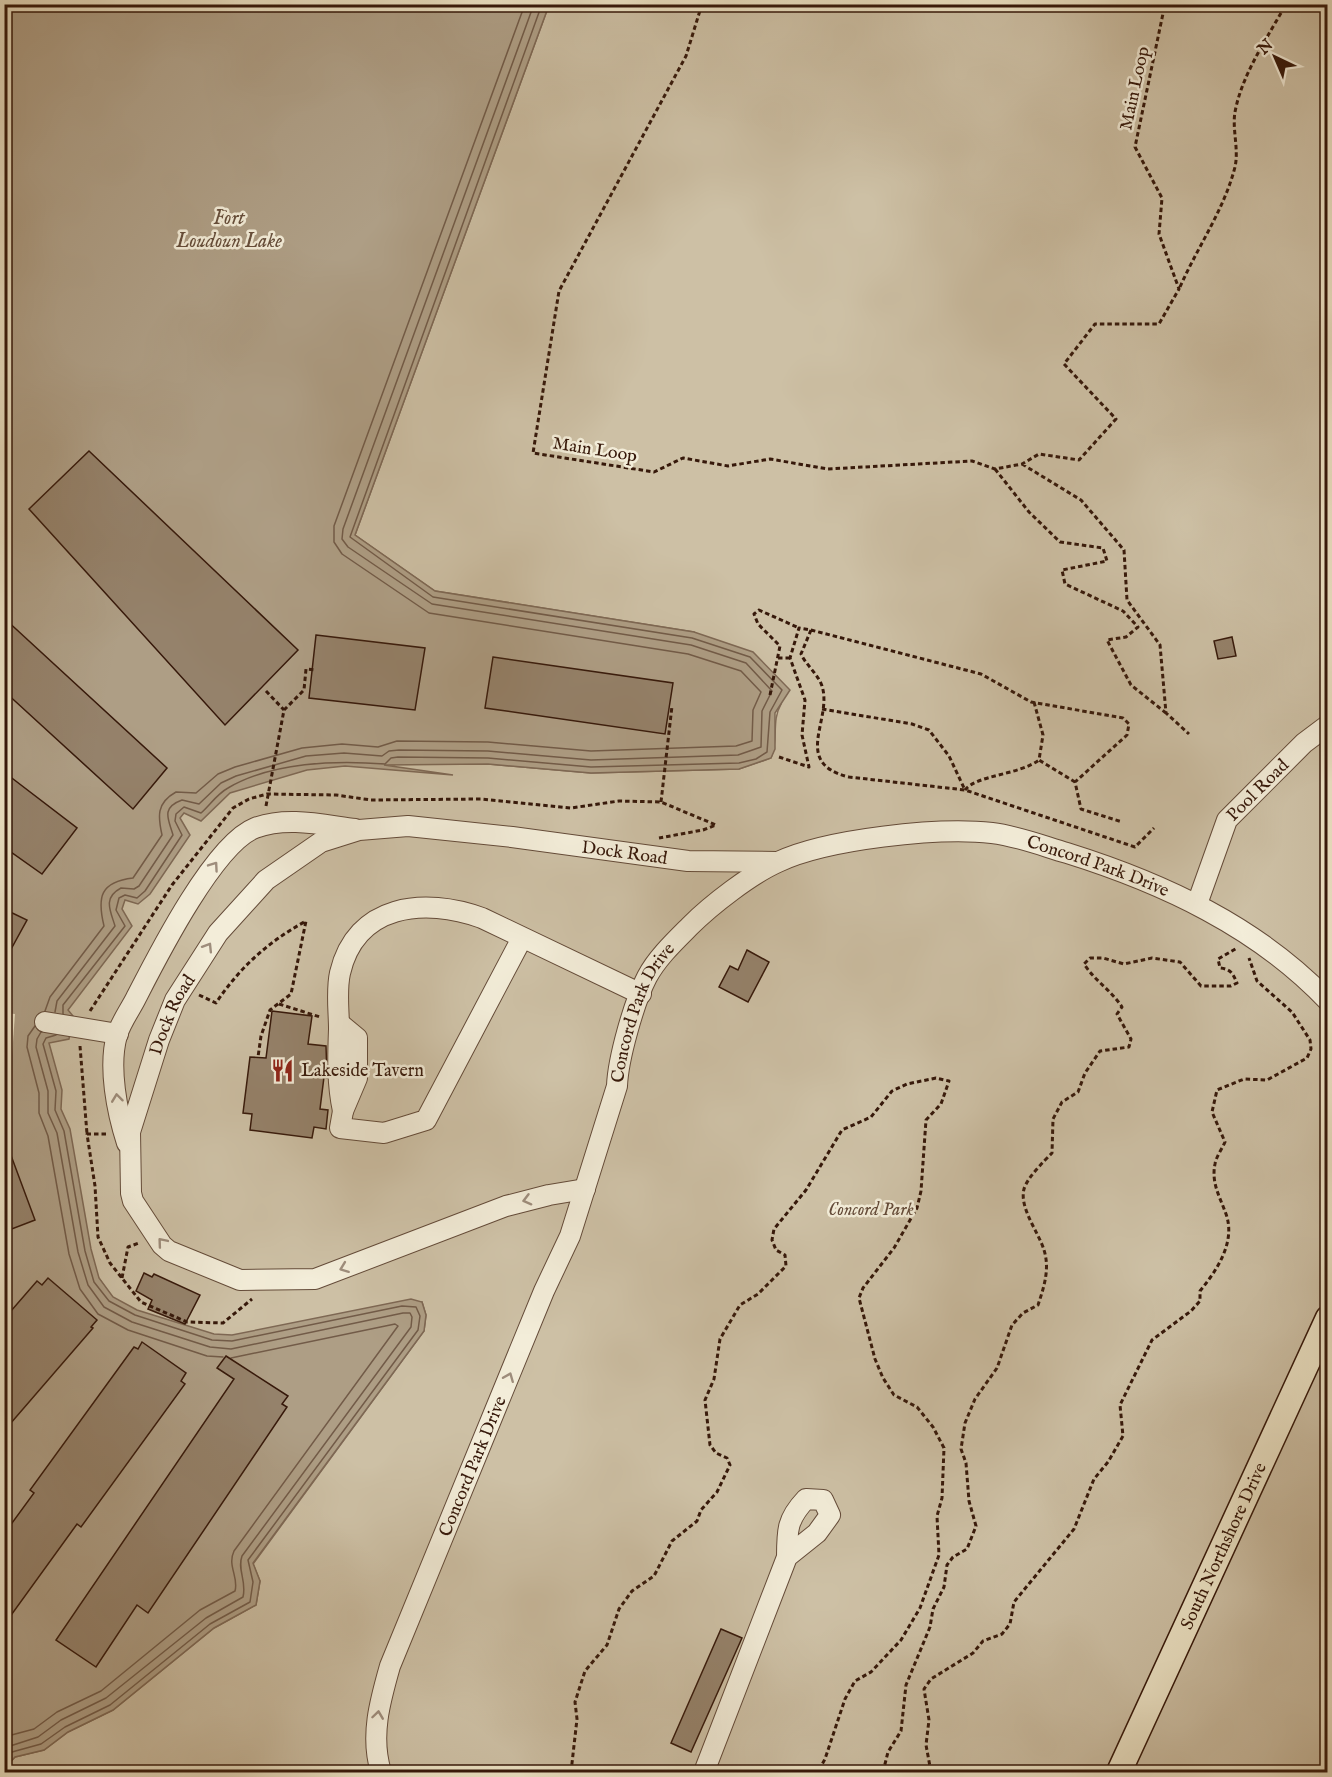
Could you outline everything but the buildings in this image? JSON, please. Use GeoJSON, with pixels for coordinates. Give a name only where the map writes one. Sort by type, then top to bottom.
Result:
{"type":"FeatureCollection","features":[{"type":"Feature","properties":{"kind":"main road","name":"South Northshore Drive"},"geometry":{"type":"LineString","coordinates":[[1119,1773],[1328,1318]]}},
{"type":"Feature","properties":{"kind":"street","name":"Pool Road"},"geometry":{"type":"LineString","coordinates":[[1197,904],[1227,820],[1304,743],[1328,725]]}},
{"type":"Feature","properties":{"kind":"street"},"geometry":{"type":"LineString","coordinates":[[131,1154],[119,1109],[114,1069],[118,1034],[177,921],[224,852],[254,828],[286,821],[359,830]]}},
{"type":"Feature","properties":{"kind":"street","name":"Dock Road"},"geometry":{"type":"LineString","coordinates":[[585,1189],[506,1206],[311,1280],[240,1280],[169,1251],[156,1236],[133,1201],[130,1131],[159,1040],[176,1000],[212,940],[239,907],[272,875],[321,842],[359,830],[385,826],[432,827],[688,861],[778,862]]}},
{"type":"Feature","properties":{"kind":"street","name":"Concord Park Drive"},"geometry":{"type":"LineString","coordinates":[[381,1773],[375,1733],[378,1708],[390,1666],[544,1291],[570,1236],[617,1086],[618,1069],[646,978],[671,945],[704,912],[778,862],[864,840],[963,832],[994,833],[1103,864],[1197,904],[1253,937],[1289,963],[1328,1001]]}},
{"type":"Feature","properties":{"kind":"street"},"geometry":{"type":"LineString","coordinates":[[522,938],[426,1120],[384,1134],[340,1128],[343,1111],[357,1078],[357,1038],[339,1023],[339,977],[343,961],[360,932],[377,920],[418,908],[447,907],[482,918],[641,994]]}},
{"type":"Feature","properties":{"kind":"street"},"geometry":{"type":"LineString","coordinates":[[45,1022],[118,1034]]}},
{"type":"Feature","properties":{"kind":"street"},"geometry":{"type":"LineString","coordinates":[[704,1773],[788,1557]]}},
{"type":"Feature","properties":{"kind":"path","name":"Main Loop"},"geometry":{"type":"LineString","coordinates":[[702,4],[686,56],[559,291],[533,453],[654,472],[683,458],[728,466],[770,459],[828,469],[972,461],[995,469],[1022,464],[1039,454],[1079,460],[1116,419],[1064,364],[1095,324],[1159,324],[1179,288],[1159,234],[1162,198],[1135,147],[1165,4]]}},
{"type":"Feature","properties":{"kind":"path"},"geometry":{"type":"LineString","coordinates":[[1179,288],[1193,256],[1214,224],[1235,165],[1235,112],[1252,65],[1286,4]]}},
{"type":"Feature","properties":{"kind":"path"},"geometry":{"type":"LineString","coordinates":[[1022,464],[1081,500],[1124,550],[1127,600],[1160,645],[1166,713]]}},
{"type":"Feature","properties":{"kind":"path"},"geometry":{"type":"LineString","coordinates":[[995,469],[1029,512],[1060,542],[1103,548],[1107,561],[1062,570],[1065,584],[1123,611],[1138,627],[1126,637],[1107,640],[1131,684],[1190,734]]}},
{"type":"Feature","properties":{"kind":"path"},"geometry":{"type":"LineString","coordinates":[[770,695],[778,658],[778,643],[758,624],[754,614],[759,610],[799,628],[981,674],[1034,702],[1119,717],[1129,724],[1127,735],[1075,782]]}},
{"type":"Feature","properties":{"kind":"path"},"geometry":{"type":"LineString","coordinates":[[779,758],[809,767],[802,735],[805,700],[790,658],[799,628]]}},
{"type":"Feature","properties":{"kind":"path"},"geometry":{"type":"LineString","coordinates":[[811,630],[801,654],[822,686],[822,709],[817,747],[823,764],[831,771],[849,777],[965,790],[1135,848],[1154,828]]}},
{"type":"Feature","properties":{"kind":"path"},"geometry":{"type":"LineString","coordinates":[[778,658],[790,658]]}},
{"type":"Feature","properties":{"kind":"path"},"geometry":{"type":"LineString","coordinates":[[315,670],[306,669],[304,690],[284,710],[267,794],[336,795],[371,800],[482,799],[571,808],[619,801],[661,802],[716,825],[703,830],[651,839],[646,856]]}},
{"type":"Feature","properties":{"kind":"path"},"geometry":{"type":"LineString","coordinates":[[266,691],[284,710]]}},
{"type":"Feature","properties":{"kind":"path"},"geometry":{"type":"LineString","coordinates":[[965,790],[973,782],[1028,768],[1039,760],[1043,735],[1034,702]]}},
{"type":"Feature","properties":{"kind":"path"},"geometry":{"type":"LineString","coordinates":[[661,802],[672,706]]}},
{"type":"Feature","properties":{"kind":"path"},"geometry":{"type":"LineString","coordinates":[[822,709],[912,724],[929,730],[949,756],[965,790]]}},
{"type":"Feature","properties":{"kind":"path"},"geometry":{"type":"LineString","coordinates":[[1039,760],[1075,782],[1082,809],[1122,822]]}},
{"type":"Feature","properties":{"kind":"path"},"geometry":{"type":"LineString","coordinates":[[201,996],[216,1003],[233,978],[258,954],[282,934],[306,921],[291,994],[270,1010],[261,1036],[258,1058]]}},
{"type":"Feature","properties":{"kind":"path"},"geometry":{"type":"LineString","coordinates":[[883,1773],[888,1752],[901,1731],[906,1685],[930,1627],[933,1609],[944,1587],[947,1565],[953,1557],[967,1549],[976,1526],[969,1501],[966,1463],[961,1449],[965,1423],[975,1399],[998,1368],[1012,1325],[1023,1312],[1038,1305],[1046,1282],[1045,1251],[1023,1199],[1024,1188],[1039,1166],[1052,1153],[1053,1119],[1062,1102],[1078,1092],[1085,1073],[1100,1051],[1129,1047],[1131,1039],[1117,1014],[1122,1007],[1112,991],[1094,979],[1084,964],[1090,958],[1103,958],[1124,964],[1152,958],[1180,962],[1201,986],[1231,986],[1237,983],[1233,974],[1227,969],[1220,968],[1218,959],[1240,945],[1223,925],[1225,921]]}},
{"type":"Feature","properties":{"kind":"path"},"geometry":{"type":"LineString","coordinates":[[932,1773],[926,1745],[929,1720],[924,1689],[931,1679],[973,1653],[983,1641],[1002,1634],[1010,1624],[1014,1602],[1074,1529],[1094,1479],[1108,1462],[1123,1436],[1120,1405],[1152,1340],[1191,1311],[1200,1301],[1200,1291],[1215,1274],[1228,1237],[1227,1217],[1216,1194],[1215,1164],[1225,1142],[1212,1112],[1217,1090],[1244,1079],[1267,1080],[1306,1058],[1311,1049],[1310,1040],[1292,1012],[1257,981],[1246,952]]}},
{"type":"Feature","properties":{"kind":"path"},"geometry":{"type":"LineString","coordinates":[[87,1134],[79,1056],[83,1028],[91,1008],[128,954]]}},
{"type":"Feature","properties":{"kind":"path"},"geometry":{"type":"LineString","coordinates":[[279,1004],[339,1023]]}},
{"type":"Feature","properties":{"kind":"path"},"geometry":{"type":"LineString","coordinates":[[571,1773],[577,1719],[575,1702],[585,1671],[607,1645],[619,1609],[633,1591],[654,1576],[672,1541],[698,1521],[701,1510],[717,1492],[730,1466],[727,1458],[716,1453],[710,1445],[705,1400],[714,1379],[720,1340],[740,1305],[758,1294],[786,1266],[785,1255],[776,1250],[772,1240],[774,1229],[806,1190],[842,1130],[870,1117],[892,1090],[907,1084],[943,1079],[949,1081],[941,1104],[926,1120],[921,1191],[917,1209],[894,1248],[863,1288],[859,1298],[875,1359],[883,1378],[894,1395],[917,1407],[933,1427],[944,1448],[942,1498],[937,1516],[939,1555],[920,1608],[902,1640],[871,1672],[855,1681],[845,1699],[818,1773]]}},
{"type":"Feature","properties":{"kind":"path"},"geometry":{"type":"LineString","coordinates":[[122,1278],[128,1248],[156,1236]]}},
{"type":"Feature","properties":{"kind":"green space","name":"Concord Park"},"geometry":{"type":"Polygon","coordinates":[[[549,5],[1327,5],[1327,1772],[1259,1770],[1251,1772],[5,1772],[4,1768],[15,1757],[44,1750],[68,1732],[113,1710],[214,1628],[256,1605],[260,1581],[253,1564],[424,1331],[426,1315],[422,1302],[238,1345],[125,1316],[85,1258],[43,1041],[145,849],[225,770],[399,763],[488,764],[591,773],[739,769],[771,758],[775,744],[776,717],[781,704],[694,632],[435,591],[355,535],[549,5]]]}},
{"type":"Feature","properties":{"kind":"water","name":"Fort Loudoun Lake"},"geometry":{"type":"Polygon","coordinates":[[[5,5],[549,5],[355,535],[435,591],[694,632],[753,652],[790,690],[775,713],[775,749],[771,758],[739,769],[591,773],[488,764],[384,765],[453,775],[345,766],[307,770],[230,793],[201,821],[184,813],[180,818],[190,835],[150,894],[138,904],[125,900],[122,909],[132,926],[68,1010],[73,1016],[69,1039],[49,1043],[62,1090],[61,1109],[70,1129],[91,1249],[99,1278],[113,1297],[137,1310],[214,1334],[232,1335],[411,1299],[422,1302],[426,1315],[424,1331],[253,1563],[260,1581],[256,1605],[214,1628],[113,1710],[68,1732],[44,1750],[15,1757],[5,1768],[5,5]]]}},
{"type":"Feature","properties":{"kind":"pier"},"geometry":{"type":"Polygon","coordinates":[[[5,1013],[15,1014],[9,1097],[5,1097],[5,1013]]]}},
{"type":"Feature","properties":{"kind":"place","name":"Lakeside Tavern"},"geometry":{"type":"Point","coordinates":[283,1070]}}]}
